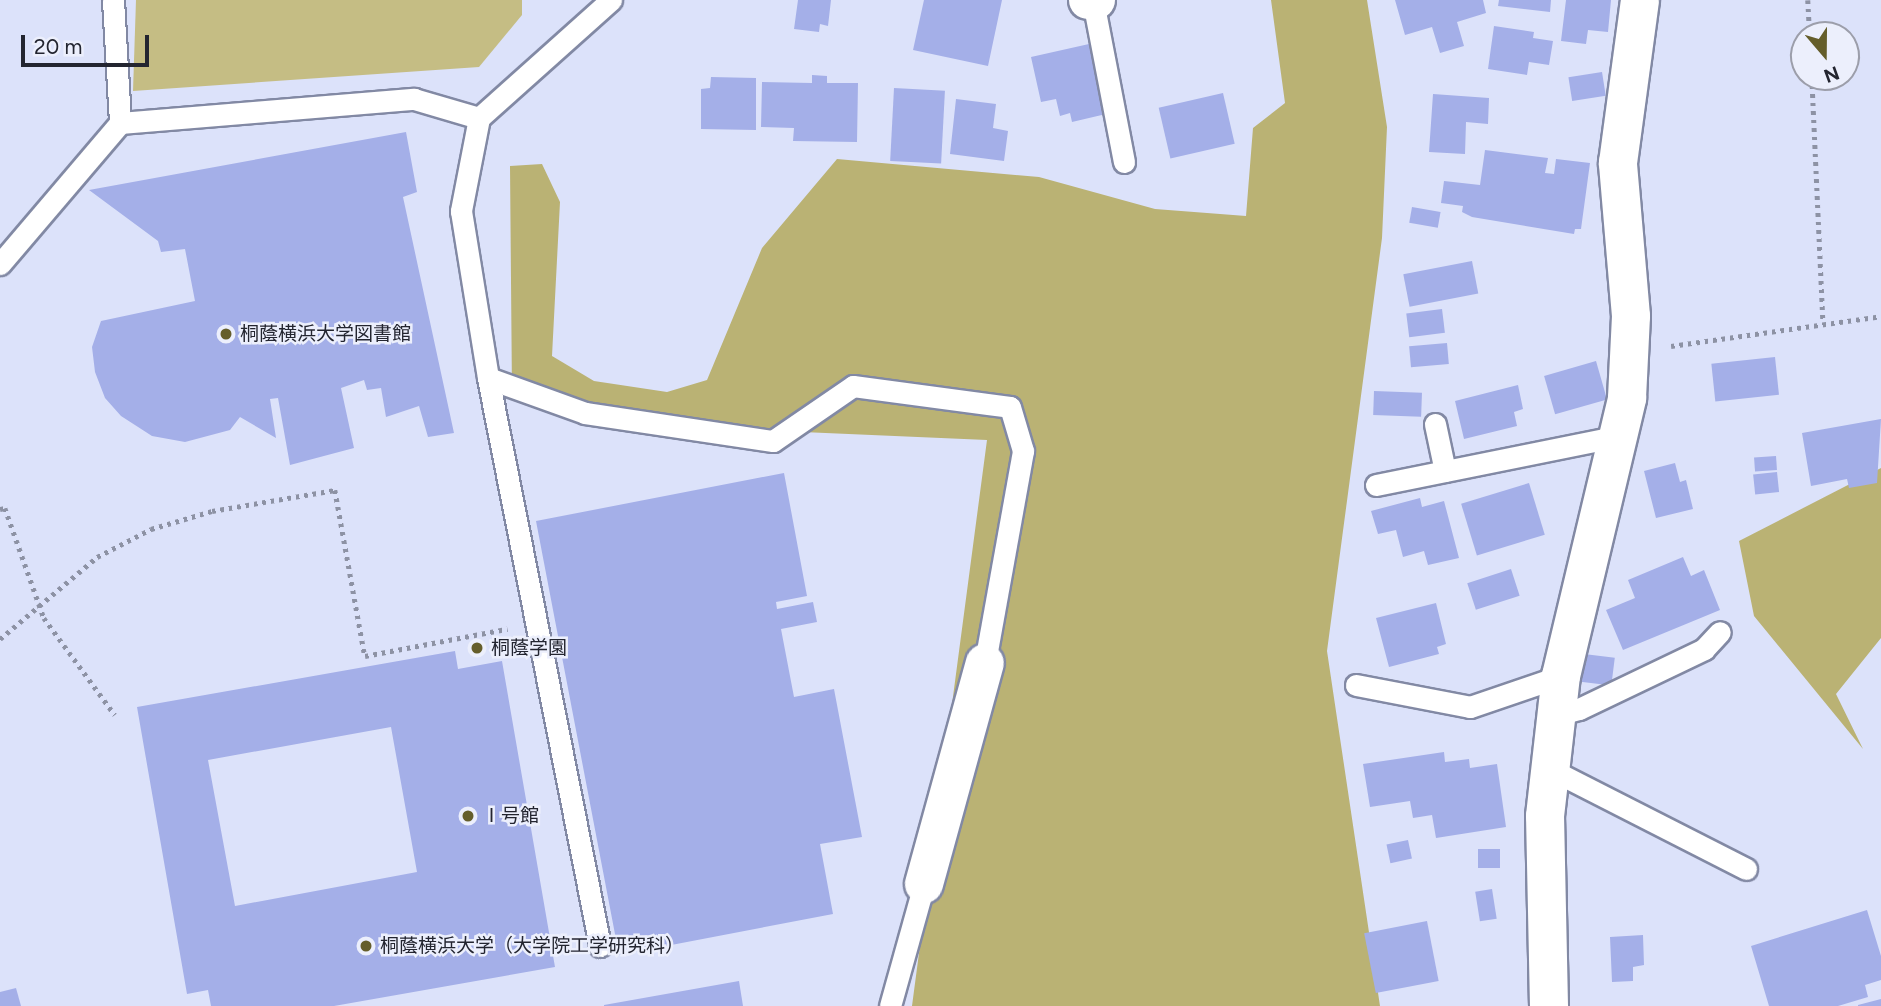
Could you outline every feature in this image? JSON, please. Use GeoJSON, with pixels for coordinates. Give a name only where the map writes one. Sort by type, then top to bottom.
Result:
{"type":"FeatureCollection","features":[{"type":"Feature","properties":{"kind":"street"},"geometry":{"type":"LineString","coordinates":[[1549,1006],[1545,816],[1560,676],[1619,436],[1630,352],[1618,163],[1640,0]]}},
{"type":"Feature","properties":{"kind":"street"},"geometry":{"type":"LineString","coordinates":[[924,884],[985,663]]}},
{"type":"Feature","properties":{"kind":"lane"},"geometry":{"type":"LineString","coordinates":[[113,0],[120,123]]}},
{"type":"Feature","properties":{"kind":"lane"},"geometry":{"type":"LineString","coordinates":[[600,946],[488,378],[461,211],[479,118],[611,0]]}},
{"type":"Feature","properties":{"kind":"lane"},"geometry":{"type":"LineString","coordinates":[[1093,0],[1124,162]]}},
{"type":"Feature","properties":{"kind":"lane"},"geometry":{"type":"LineString","coordinates":[[0,264],[120,123],[254,109],[414,99],[479,118]]}},
{"type":"Feature","properties":{"kind":"lane"},"geometry":{"type":"LineString","coordinates":[[488,378],[585,413],[773,441],[853,386],[1010,407],[1023,451],[985,663]]}},
{"type":"Feature","properties":{"kind":"lane"},"geometry":{"type":"LineString","coordinates":[[1436,424],[1445,471]]}},
{"type":"Feature","properties":{"kind":"lane"},"geometry":{"type":"LineString","coordinates":[[1376,485],[1619,436]]}},
{"type":"Feature","properties":{"kind":"lane"},"geometry":{"type":"LineString","coordinates":[[1556,715],[1579,709],[1704,649],[1720,632]]}},
{"type":"Feature","properties":{"kind":"lane"},"geometry":{"type":"LineString","coordinates":[[1356,685],[1470,707],[1560,676]]}},
{"type":"Feature","properties":{"kind":"lane"},"geometry":{"type":"LineString","coordinates":[[1550,769],[1746,869]]}},
{"type":"Feature","properties":{"kind":"lane"},"geometry":{"type":"LineString","coordinates":[[890,1006],[924,884]]}},
{"type":"Feature","properties":{"kind":"path"},"geometry":{"type":"LineString","coordinates":[[1808,0],[1809,21]]}},
{"type":"Feature","properties":{"kind":"path"},"geometry":{"type":"LineString","coordinates":[[1813,91],[1823,321]]}},
{"type":"Feature","properties":{"kind":"path"},"geometry":{"type":"LineString","coordinates":[[1630,352],[1823,321],[1881,316]]}},
{"type":"Feature","properties":{"kind":"path"},"geometry":{"type":"LineString","coordinates":[[0,639],[97,557],[151,529],[212,511],[335,490],[365,656],[536,623]]}},
{"type":"Feature","properties":{"kind":"path"},"geometry":{"type":"LineString","coordinates":[[0,509],[5,508],[38,605],[61,647],[115,715]]}},
{"type":"Feature","properties":{"kind":"shaded area"},"geometry":{"type":"Polygon","coordinates":[[[136,0],[522,0],[522,15],[479,67],[133,91],[136,0]]]}},
{"type":"Feature","properties":{"kind":"shaded area"},"geometry":{"type":"Polygon","coordinates":[[[1271,0],[1367,0],[1387,127],[1382,238],[1327,651],[1380,1006],[912,1006],[987,440],[575,422],[512,395],[510,166],[542,164],[560,202],[552,356],[594,381],[667,392],[707,380],[762,248],[837,159],[1039,177],[1155,209],[1246,216],[1253,128],[1285,103],[1271,0]]]}},
{"type":"Feature","properties":{"kind":"shaded area"},"geometry":{"type":"Polygon","coordinates":[[[1881,468],[1881,638],[1836,694],[1863,749],[1754,616],[1739,541],[1881,468]]]}},
{"type":"Feature","properties":{"kind":"building"},"geometry":{"type":"Polygon","coordinates":[[[798,0],[831,0],[828,26],[820,24],[819,32],[794,29],[798,0]]]}},
{"type":"Feature","properties":{"kind":"building"},"geometry":{"type":"Polygon","coordinates":[[[924,0],[1002,0],[988,66],[913,50],[924,0]]]}},
{"type":"Feature","properties":{"kind":"building"},"geometry":{"type":"Polygon","coordinates":[[[1395,0],[1483,0],[1486,13],[1457,22],[1464,46],[1440,53],[1432,27],[1405,35],[1395,0]]]}},
{"type":"Feature","properties":{"kind":"building"},"geometry":{"type":"Polygon","coordinates":[[[1499,0],[1551,0],[1550,12],[1498,6],[1499,0]]]}},
{"type":"Feature","properties":{"kind":"building"},"geometry":{"type":"Polygon","coordinates":[[[1566,0],[1611,0],[1608,32],[1588,30],[1586,44],[1561,41],[1566,0]]]}},
{"type":"Feature","properties":{"kind":"building"},"geometry":{"type":"Polygon","coordinates":[[[1494,26],[1534,32],[1533,38],[1553,41],[1549,65],[1529,62],[1527,75],[1488,69],[1494,26]]]}},
{"type":"Feature","properties":{"kind":"building"},"geometry":{"type":"Polygon","coordinates":[[[1089,44],[1106,114],[1072,122],[1070,113],[1060,116],[1056,99],[1041,102],[1031,57],[1089,44]]]}},
{"type":"Feature","properties":{"kind":"building"},"geometry":{"type":"Polygon","coordinates":[[[1602,72],[1606,96],[1572,101],[1568,77],[1602,72]]]}},
{"type":"Feature","properties":{"kind":"building"},"geometry":{"type":"Polygon","coordinates":[[[812,75],[827,76],[827,83],[858,83],[857,142],[793,141],[794,128],[761,127],[762,82],[812,83],[812,75]]]}},
{"type":"Feature","properties":{"kind":"building"},"geometry":{"type":"Polygon","coordinates":[[[711,77],[756,78],[756,130],[701,129],[701,89],[710,88],[711,77]]]}},
{"type":"Feature","properties":{"kind":"building"},"geometry":{"type":"Polygon","coordinates":[[[894,88],[945,91],[941,164],[890,161],[894,88]]]}},
{"type":"Feature","properties":{"kind":"building"},"geometry":{"type":"Polygon","coordinates":[[[1223,93],[1235,144],[1170,159],[1159,108],[1223,93]]]}},
{"type":"Feature","properties":{"kind":"building"},"geometry":{"type":"Polygon","coordinates":[[[1433,94],[1489,98],[1488,124],[1466,122],[1465,154],[1429,152],[1433,94]]]}},
{"type":"Feature","properties":{"kind":"building"},"geometry":{"type":"Polygon","coordinates":[[[956,99],[996,104],[993,128],[1008,131],[1004,161],[950,154],[956,99]]]}},
{"type":"Feature","properties":{"kind":"building"},"geometry":{"type":"Polygon","coordinates":[[[406,132],[417,192],[403,197],[454,433],[428,437],[419,406],[386,417],[381,388],[367,390],[364,380],[341,388],[354,448],[290,465],[278,398],[270,399],[276,438],[240,417],[230,430],[185,442],[152,436],[121,416],[105,398],[95,372],[92,347],[101,321],[195,301],[185,249],[161,252],[158,241],[89,190],[406,132]]]}},
{"type":"Feature","properties":{"kind":"building"},"geometry":{"type":"Polygon","coordinates":[[[1485,150],[1548,158],[1545,173],[1554,174],[1556,159],[1590,163],[1581,229],[1575,229],[1574,234],[1472,217],[1462,212],[1463,206],[1441,203],[1444,181],[1480,185],[1485,150]]]}},
{"type":"Feature","properties":{"kind":"building"},"geometry":{"type":"Polygon","coordinates":[[[1412,207],[1441,212],[1438,228],[1409,223],[1412,207]]]}},
{"type":"Feature","properties":{"kind":"building"},"geometry":{"type":"Polygon","coordinates":[[[1472,261],[1478,293],[1410,307],[1403,274],[1472,261]]]}},
{"type":"Feature","properties":{"kind":"building"},"geometry":{"type":"Polygon","coordinates":[[[1442,309],[1445,333],[1409,337],[1406,313],[1442,309]]]}},
{"type":"Feature","properties":{"kind":"building"},"geometry":{"type":"Polygon","coordinates":[[[1447,343],[1449,364],[1411,367],[1409,346],[1447,343]]]}},
{"type":"Feature","properties":{"kind":"building"},"geometry":{"type":"Polygon","coordinates":[[[1775,357],[1779,395],[1715,401],[1711,364],[1775,357]]]}},
{"type":"Feature","properties":{"kind":"building"},"geometry":{"type":"Polygon","coordinates":[[[1596,361],[1607,399],[1555,414],[1544,376],[1596,361]]]}},
{"type":"Feature","properties":{"kind":"building"},"geometry":{"type":"Polygon","coordinates":[[[1518,385],[1523,409],[1514,412],[1517,426],[1464,439],[1455,401],[1518,385]]]}},
{"type":"Feature","properties":{"kind":"building"},"geometry":{"type":"Polygon","coordinates":[[[1374,391],[1422,393],[1421,417],[1373,415],[1374,391]]]}},
{"type":"Feature","properties":{"kind":"building"},"geometry":{"type":"Polygon","coordinates":[[[1881,419],[1877,483],[1849,488],[1847,479],[1811,486],[1802,433],[1881,419]]]}},
{"type":"Feature","properties":{"kind":"building"},"geometry":{"type":"Polygon","coordinates":[[[1776,456],[1777,470],[1755,472],[1754,458],[1776,456]]]}},
{"type":"Feature","properties":{"kind":"building"},"geometry":{"type":"Polygon","coordinates":[[[1675,463],[1680,482],[1686,480],[1693,509],[1656,518],[1644,471],[1675,463]]]}},
{"type":"Feature","properties":{"kind":"building"},"geometry":{"type":"Polygon","coordinates":[[[1777,472],[1779,492],[1755,494],[1753,475],[1777,472]]]}},
{"type":"Feature","properties":{"kind":"building"},"geometry":{"type":"Polygon","coordinates":[[[784,473],[807,596],[776,602],[777,609],[813,602],[817,622],[781,629],[794,697],[834,689],[862,837],[820,844],[833,914],[619,955],[536,521],[784,473]]]}},
{"type":"Feature","properties":{"kind":"building"},"geometry":{"type":"Polygon","coordinates":[[[1529,483],[1545,535],[1477,555],[1461,504],[1529,483]]]}},
{"type":"Feature","properties":{"kind":"building"},"geometry":{"type":"Polygon","coordinates":[[[1420,498],[1422,507],[1444,501],[1459,558],[1428,565],[1424,551],[1403,557],[1396,530],[1378,534],[1371,511],[1420,498]]]}},
{"type":"Feature","properties":{"kind":"building"},"geometry":{"type":"Polygon","coordinates":[[[1683,557],[1691,576],[1704,570],[1720,610],[1623,650],[1606,610],[1635,598],[1628,580],[1683,557]]]}},
{"type":"Feature","properties":{"kind":"building"},"geometry":{"type":"Polygon","coordinates":[[[1511,569],[1520,596],[1476,610],[1467,583],[1511,569]]]}},
{"type":"Feature","properties":{"kind":"building"},"geometry":{"type":"Polygon","coordinates":[[[1436,603],[1446,644],[1437,647],[1439,654],[1389,667],[1376,618],[1436,603]]]}},
{"type":"Feature","properties":{"kind":"building","name":"Ⅰ号館"},"geometry":{"type":"Polygon","coordinates":[[[455,651],[458,669],[502,661],[555,967],[334,1006],[211,1006],[208,990],[187,994],[137,707],[455,651]],[[391,727],[208,760],[235,906],[417,872],[391,727]]]}},
{"type":"Feature","properties":{"kind":"building"},"geometry":{"type":"Polygon","coordinates":[[[1584,654],[1615,658],[1611,686],[1581,682],[1584,654]]]}},
{"type":"Feature","properties":{"kind":"building"},"geometry":{"type":"Polygon","coordinates":[[[1444,752],[1445,762],[1469,759],[1470,768],[1497,764],[1506,827],[1436,838],[1432,815],[1413,818],[1410,801],[1370,807],[1363,764],[1444,752]]]}},
{"type":"Feature","properties":{"kind":"building"},"geometry":{"type":"Polygon","coordinates":[[[1408,840],[1412,859],[1390,863],[1386,845],[1408,840]]]}},
{"type":"Feature","properties":{"kind":"building"},"geometry":{"type":"Polygon","coordinates":[[[1478,849],[1500,849],[1500,868],[1478,868],[1478,849]]]}},
{"type":"Feature","properties":{"kind":"building"},"geometry":{"type":"Polygon","coordinates":[[[1492,889],[1497,919],[1480,921],[1475,892],[1492,889]]]}},
{"type":"Feature","properties":{"kind":"building"},"geometry":{"type":"Polygon","coordinates":[[[1867,910],[1881,956],[1881,980],[1865,985],[1868,997],[1838,1006],[1769,1006],[1751,946],[1867,910]]]}},
{"type":"Feature","properties":{"kind":"building"},"geometry":{"type":"Polygon","coordinates":[[[1427,921],[1439,981],[1376,993],[1364,933],[1427,921]]]}},
{"type":"Feature","properties":{"kind":"building"},"geometry":{"type":"Polygon","coordinates":[[[1643,935],[1644,965],[1633,967],[1633,981],[1612,982],[1610,937],[1643,935]]]}},
{"type":"Feature","properties":{"kind":"building"},"geometry":{"type":"Polygon","coordinates":[[[739,981],[743,1006],[604,1006],[604,1005],[739,981]]]}},
{"type":"Feature","properties":{"kind":"building"},"geometry":{"type":"Polygon","coordinates":[[[16,988],[21,1006],[0,1006],[0,992],[16,988]]]}},
{"type":"Feature","properties":{"kind":"building"},"geometry":{"type":"Polygon","coordinates":[[[1881,999],[1881,1006],[1858,1006],[1858,1005],[1881,999]]]}},
{"type":"Feature","properties":{"kind":"place","name":"桐蔭横浜大学図書館"},"geometry":{"type":"Point","coordinates":[226,334]}},
{"type":"Feature","properties":{"kind":"place","name":"桐蔭学園"},"geometry":{"type":"Point","coordinates":[477,648]}},
{"type":"Feature","properties":{"kind":"place","name":"Ⅰ号館"},"geometry":{"type":"Point","coordinates":[468,816]}},
{"type":"Feature","properties":{"kind":"place","name":"桐蔭横浜大学（大学院工学研究科）"},"geometry":{"type":"Point","coordinates":[366,946]}}]}
